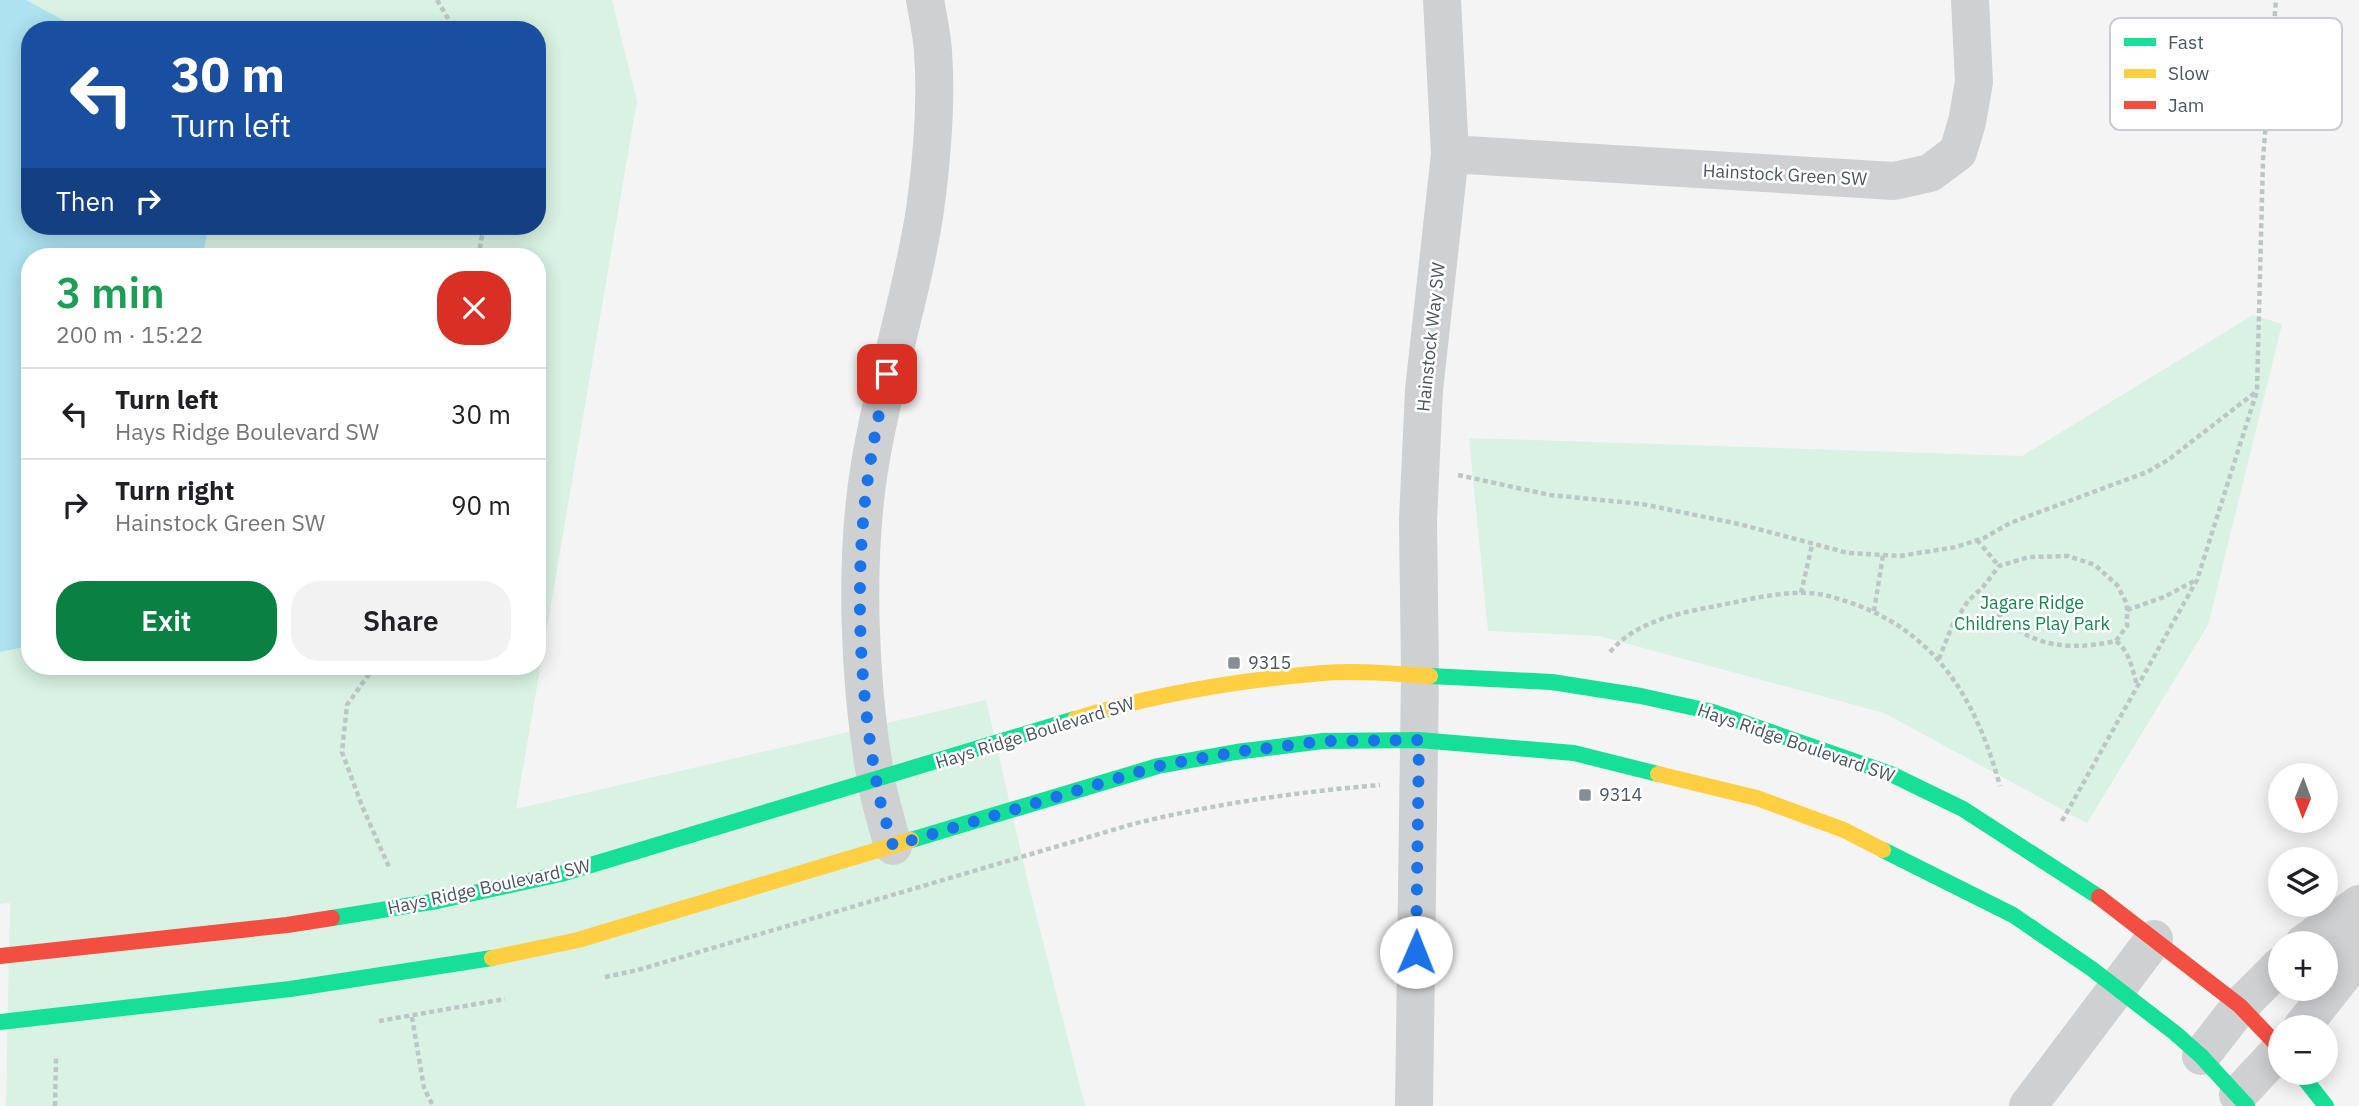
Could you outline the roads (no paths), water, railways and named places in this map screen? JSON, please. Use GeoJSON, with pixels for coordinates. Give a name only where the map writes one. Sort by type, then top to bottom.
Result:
{"type":"FeatureCollection","features":[{"type":"Feature","properties":{"kind":"street"},"geometry":{"type":"LineString","coordinates":[[893,846],[876,781],[865,702],[861,624],[863,525],[870,465],[887,374],[908,291],[926,199],[934,133],[933,51],[925,0]]}},
{"type":"Feature","properties":{"kind":"street","name":"Hainstock Way SW"},"geometry":{"type":"LineString","coordinates":[[1414,1106],[1419,824],[1417,782],[1420,467],[1424,390],[1450,155],[1442,0]]}},
{"type":"Feature","properties":{"kind":"street","name":"Hainstock Green SW"},"geometry":{"type":"LineString","coordinates":[[1450,155],[1894,181],[1930,173],[1958,152],[1967,122],[1974,82],[1970,0]]}},
{"type":"Feature","properties":{"kind":"street","name":"Hays Ridge Boulevard SW"},"geometry":{"type":"LineString","coordinates":[[0,956],[287,925],[437,901],[561,874],[876,781],[1108,708],[1227,685],[1325,673],[1420,675],[1552,682],[1641,696],[1713,712],[1891,774],[1964,809],[2108,902],[2240,1006],[2268,1036]]}},
{"type":"Feature","properties":{"kind":"street"},"geometry":{"type":"LineString","coordinates":[[0,1022],[250,994],[405,974],[492,959],[578,940],[1158,766],[1236,752],[1323,741],[1419,740],[1574,753],[1757,798],[1844,830],[2013,915],[2116,989],[2202,1056],[2243,1100],[2268,1066]]}},
{"type":"Feature","properties":{"kind":"street"},"geometry":{"type":"LineString","coordinates":[[2321,931],[2359,905]]}},
{"type":"Feature","properties":{"kind":"street"},"geometry":{"type":"LineString","coordinates":[[2311,1015],[2347,970],[2359,905]]}},
{"type":"Feature","properties":{"kind":"street"},"geometry":{"type":"LineString","coordinates":[[2028,1106],[2154,939]]}},
{"type":"Feature","properties":{"kind":"street"},"geometry":{"type":"LineString","coordinates":[[2202,1056],[2240,1006],[2268,978]]}},
{"type":"Feature","properties":{"kind":"street"},"geometry":{"type":"LineString","coordinates":[[2309,1085],[2326,1106]]}},
{"type":"Feature","properties":{"kind":"water"},"geometry":{"type":"Polygon","coordinates":[[[0,0],[26,0],[64,21],[21,21],[21,235],[207,235],[204,248],[21,248],[21,648],[0,652],[0,0]]]}},
{"type":"Feature","properties":{"kind":"place","name":"9315"},"geometry":{"type":"Point","coordinates":[1234,663]}},
{"type":"Feature","properties":{"kind":"place","name":"9314"},"geometry":{"type":"Point","coordinates":[1585,795]}},
{"type":"Feature","properties":{"kind":"park label","name":"Jagare Ridge Childrens Play Park"},"geometry":{"type":"Point","coordinates":[2032,613]}}]}
